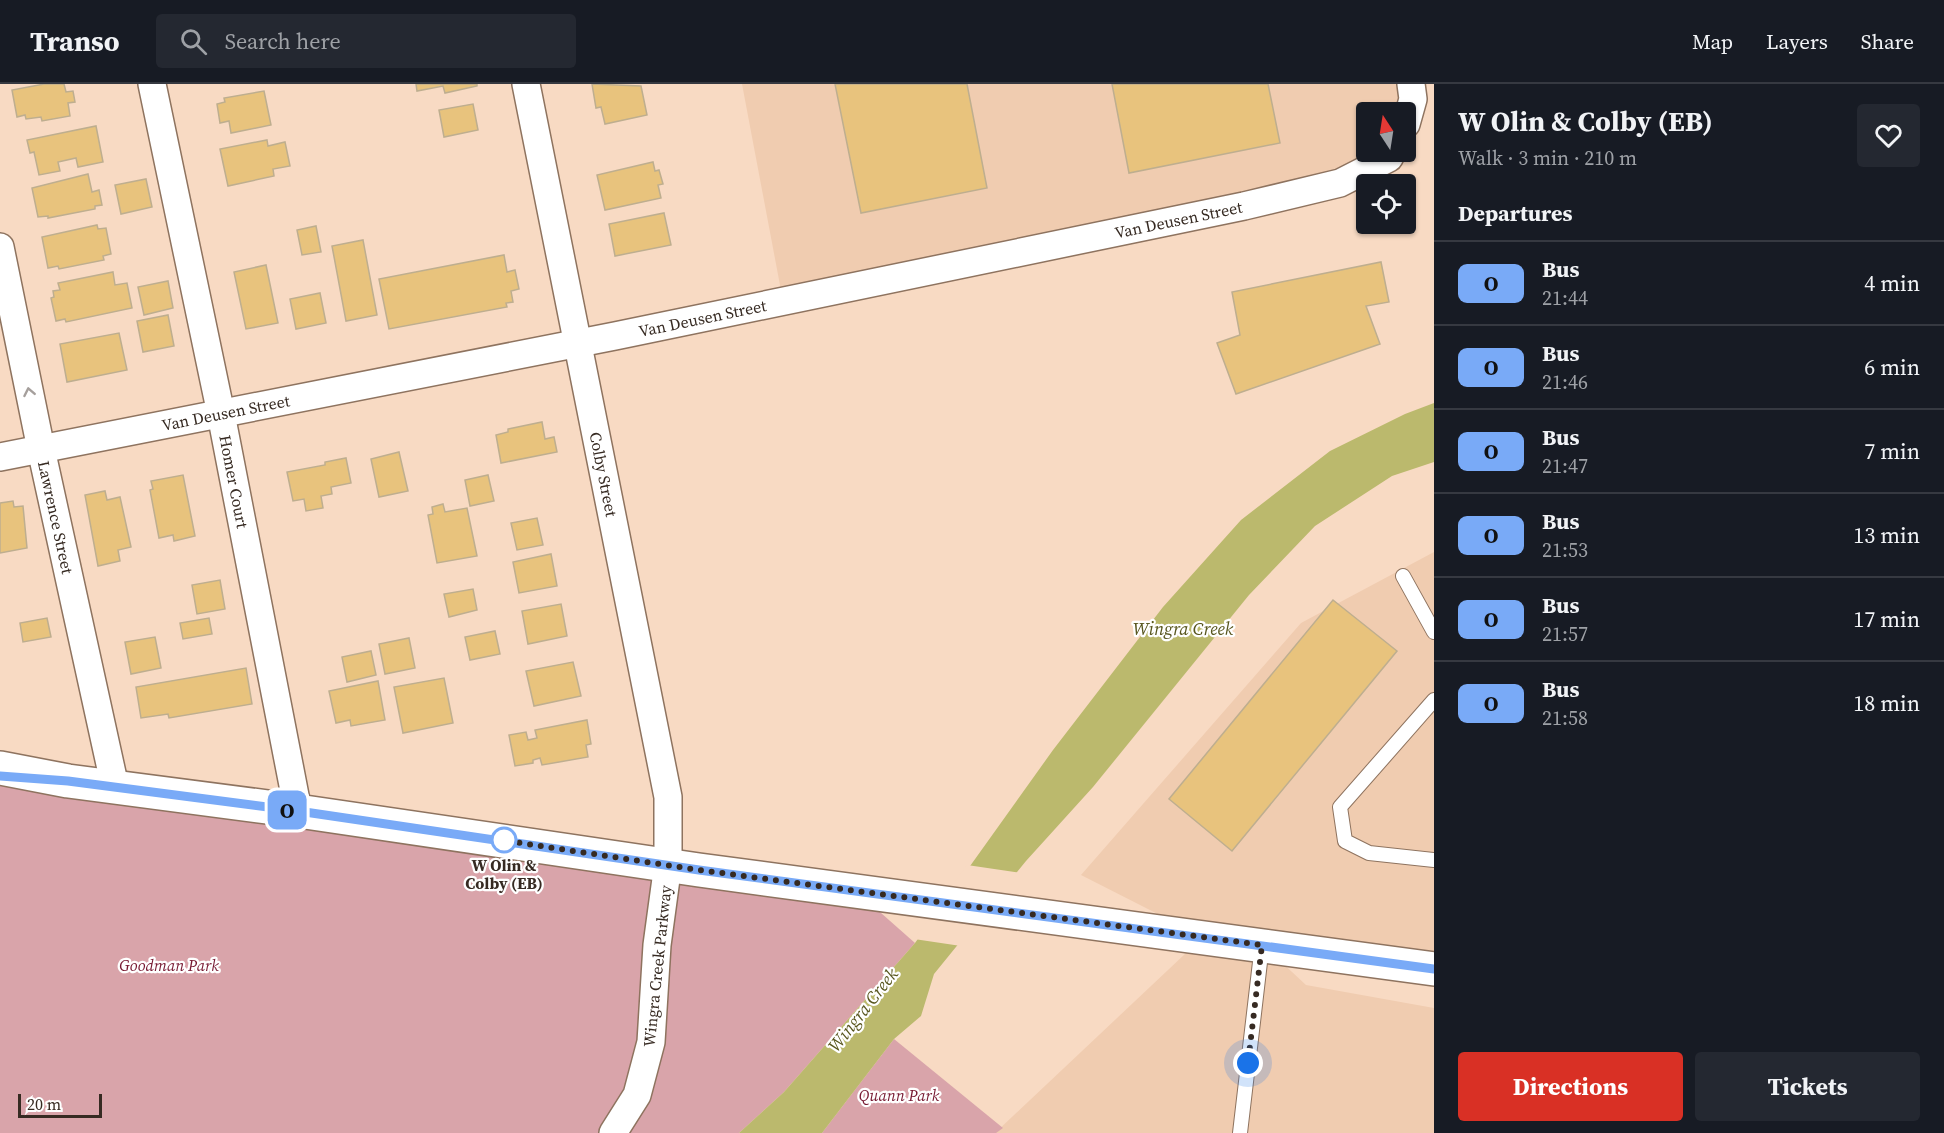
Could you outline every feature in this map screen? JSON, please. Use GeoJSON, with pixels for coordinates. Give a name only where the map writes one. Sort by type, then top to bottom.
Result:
{"type":"FeatureCollection","features":[{"type":"Feature","properties":{"kind":"street","name":"Homer Court"},"geometry":{"type":"LineString","coordinates":[[152,84],[221,414],[298,811]]}},
{"type":"Feature","properties":{"kind":"street","name":"Colby Street"},"geometry":{"type":"LineString","coordinates":[[526,84],[668,797],[668,864]]}},
{"type":"Feature","properties":{"kind":"street"},"geometry":{"type":"LineString","coordinates":[[1411,84],[1412,102]]}},
{"type":"Feature","properties":{"kind":"street","name":"Van Deusen Street"},"geometry":{"type":"LineString","coordinates":[[0,457],[578,344],[1244,206],[1340,183],[1381,162]]}},
{"type":"Feature","properties":{"kind":"street","name":"Lawrence Street"},"geometry":{"type":"LineString","coordinates":[[0,248],[40,449],[115,787]]}},
{"type":"Feature","properties":{"kind":"street"},"geometry":{"type":"LineString","coordinates":[[0,768],[68,781],[1434,969]]}},
{"type":"Feature","properties":{"kind":"street"},"geometry":{"type":"LineString","coordinates":[[0,777],[68,781]]}},
{"type":"Feature","properties":{"kind":"street","name":"Wingra Creek Parkway"},"geometry":{"type":"LineString","coordinates":[[613,1133],[637,1095],[651,1042],[657,945],[668,864]]}},
{"type":"Feature","properties":{"kind":"lane"},"geometry":{"type":"LineString","coordinates":[[1403,576],[1434,632]]}},
{"type":"Feature","properties":{"kind":"lane"},"geometry":{"type":"LineString","coordinates":[[1434,700],[1340,807],[1345,842],[1369,853],[1434,860]]}},
{"type":"Feature","properties":{"kind":"lane"},"geometry":{"type":"LineString","coordinates":[[1240,1133],[1262,945]]}},
{"type":"Feature","properties":{"kind":"shaded area"},"geometry":{"type":"Polygon","coordinates":[[[742,84],[1411,84],[1408,102],[1356,102],[1356,162],[1372,162],[783,301],[742,84]]]}},
{"type":"Feature","properties":{"kind":"shaded area"},"geometry":{"type":"Polygon","coordinates":[[[1434,552],[1434,954],[1263,945],[1306,985],[1434,1008],[1434,1133],[995,1133],[1203,937],[1081,875],[1301,623],[1434,552]]]}},
{"type":"Feature","properties":{"kind":"green space","name":"Goodman Park"},"geometry":{"type":"Polygon","coordinates":[[[0,777],[855,890],[915,943],[784,1092],[739,1133],[0,1133],[0,777]]]}},
{"type":"Feature","properties":{"kind":"green space","name":"Quann Park"},"geometry":{"type":"Polygon","coordinates":[[[894,1039],[1003,1128],[996,1133],[822,1133],[894,1039]]]}},
{"type":"Feature","properties":{"kind":"water","name":"Wingra Creek"},"geometry":{"type":"Polygon","coordinates":[[[1434,403],[1434,462],[1392,476],[1315,526],[1249,595],[1093,787],[1026,861],[934,974],[921,1016],[894,1039],[822,1133],[739,1133],[784,1092],[915,943],[1053,750],[1163,607],[1241,520],[1330,451],[1405,414],[1434,403]]]}},
{"type":"Feature","properties":{"kind":"pier"},"geometry":{"type":"Polygon","coordinates":[[[967,865],[1021,873],[961,946],[914,939],[967,865]]]}},
{"type":"Feature","properties":{"kind":"building"},"geometry":{"type":"Polygon","coordinates":[[[44,84],[64,84],[66,92],[73,91],[75,102],[68,103],[70,116],[42,121],[41,117],[26,119],[25,115],[17,117],[12,90],[44,84]]]}},
{"type":"Feature","properties":{"kind":"building"},"geometry":{"type":"Polygon","coordinates":[[[416,84],[477,84],[477,86],[445,93],[443,86],[417,91],[416,84]]]}},
{"type":"Feature","properties":{"kind":"building"},"geometry":{"type":"Polygon","coordinates":[[[592,84],[641,86],[647,115],[605,124],[601,107],[596,108],[592,84]]]}},
{"type":"Feature","properties":{"kind":"building"},"geometry":{"type":"Polygon","coordinates":[[[835,84],[967,84],[987,188],[861,213],[835,84]]]}},
{"type":"Feature","properties":{"kind":"building"},"geometry":{"type":"Polygon","coordinates":[[[1112,84],[1268,84],[1280,143],[1129,173],[1112,84]]]}},
{"type":"Feature","properties":{"kind":"building"},"geometry":{"type":"Polygon","coordinates":[[[264,91],[271,125],[231,133],[229,121],[220,123],[217,104],[225,102],[224,98],[264,91]]]}},
{"type":"Feature","properties":{"kind":"building"},"geometry":{"type":"Polygon","coordinates":[[[473,104],[478,130],[444,137],[439,110],[473,104]]]}},
{"type":"Feature","properties":{"kind":"building"},"geometry":{"type":"Polygon","coordinates":[[[96,126],[103,162],[78,167],[76,158],[58,162],[60,171],[39,175],[34,152],[30,153],[27,140],[96,126]]]}},
{"type":"Feature","properties":{"kind":"building"},"geometry":{"type":"Polygon","coordinates":[[[267,140],[268,146],[285,142],[290,166],[273,169],[274,176],[228,186],[220,149],[267,140]]]}},
{"type":"Feature","properties":{"kind":"building"},"geometry":{"type":"Polygon","coordinates":[[[653,162],[655,171],[659,170],[663,184],[658,185],[661,198],[605,210],[597,175],[653,162]]]}},
{"type":"Feature","properties":{"kind":"building"},"geometry":{"type":"Polygon","coordinates":[[[88,174],[92,192],[99,190],[102,205],[95,206],[95,209],[48,218],[48,216],[38,217],[32,188],[88,174]]]}},
{"type":"Feature","properties":{"kind":"building"},"geometry":{"type":"Polygon","coordinates":[[[146,179],[152,207],[121,214],[115,185],[146,179]]]}},
{"type":"Feature","properties":{"kind":"building"},"geometry":{"type":"Polygon","coordinates":[[[664,213],[671,245],[615,256],[609,224],[664,213]]]}},
{"type":"Feature","properties":{"kind":"building"},"geometry":{"type":"Polygon","coordinates":[[[97,225],[98,229],[106,228],[111,254],[103,256],[104,260],[59,269],[58,266],[48,268],[42,237],[97,225]]]}},
{"type":"Feature","properties":{"kind":"building"},"geometry":{"type":"Polygon","coordinates":[[[316,226],[321,252],[302,255],[297,230],[316,226]]]}},
{"type":"Feature","properties":{"kind":"building"},"geometry":{"type":"Polygon","coordinates":[[[363,240],[377,315],[346,321],[332,246],[363,240]]]}},
{"type":"Feature","properties":{"kind":"building"},"geometry":{"type":"Polygon","coordinates":[[[504,255],[507,272],[515,270],[519,289],[511,291],[513,302],[506,303],[507,307],[389,329],[379,279],[504,255]]]}},
{"type":"Feature","properties":{"kind":"building"},"geometry":{"type":"Polygon","coordinates":[[[1381,262],[1389,302],[1366,306],[1380,344],[1236,394],[1217,343],[1240,335],[1232,292],[1381,262]]]}},
{"type":"Feature","properties":{"kind":"building"},"geometry":{"type":"Polygon","coordinates":[[[266,265],[278,323],[246,329],[234,272],[266,265]]]}},
{"type":"Feature","properties":{"kind":"building"},"geometry":{"type":"Polygon","coordinates":[[[113,272],[115,285],[127,283],[132,308],[66,322],[65,319],[56,321],[51,298],[54,297],[53,291],[60,290],[58,283],[113,272]]]}},
{"type":"Feature","properties":{"kind":"building"},"geometry":{"type":"Polygon","coordinates":[[[168,281],[173,308],[144,315],[138,287],[168,281]]]}},
{"type":"Feature","properties":{"kind":"building"},"geometry":{"type":"Polygon","coordinates":[[[320,293],[326,323],[296,329],[290,299],[320,293]]]}},
{"type":"Feature","properties":{"kind":"building"},"geometry":{"type":"Polygon","coordinates":[[[168,315],[174,346],[143,352],[137,321],[168,315]]]}},
{"type":"Feature","properties":{"kind":"building"},"geometry":{"type":"Polygon","coordinates":[[[119,333],[127,370],[67,382],[60,344],[119,333]]]}},
{"type":"Feature","properties":{"kind":"building"},"geometry":{"type":"Polygon","coordinates":[[[542,422],[545,439],[554,437],[557,452],[501,463],[496,435],[508,432],[508,429],[542,422]]]}},
{"type":"Feature","properties":{"kind":"building"},"geometry":{"type":"Polygon","coordinates":[[[399,452],[408,491],[379,497],[371,459],[399,452]]]}},
{"type":"Feature","properties":{"kind":"building"},"geometry":{"type":"Polygon","coordinates":[[[346,458],[351,483],[331,487],[332,494],[321,496],[323,508],[306,511],[304,499],[293,501],[287,472],[325,465],[325,462],[346,458]]]}},
{"type":"Feature","properties":{"kind":"building"},"geometry":{"type":"Polygon","coordinates":[[[183,475],[195,536],[174,541],[173,535],[159,538],[150,490],[153,489],[151,481],[183,475]]]}},
{"type":"Feature","properties":{"kind":"building"},"geometry":{"type":"Polygon","coordinates":[[[488,475],[494,501],[470,506],[465,480],[488,475]]]}},
{"type":"Feature","properties":{"kind":"building"},"geometry":{"type":"Polygon","coordinates":[[[105,491],[107,500],[120,497],[131,547],[118,550],[120,561],[98,566],[85,495],[105,491]]]}},
{"type":"Feature","properties":{"kind":"building"},"geometry":{"type":"Polygon","coordinates":[[[13,501],[14,507],[23,506],[27,548],[0,553],[0,503],[13,501]]]}},
{"type":"Feature","properties":{"kind":"building"},"geometry":{"type":"Polygon","coordinates":[[[443,504],[445,512],[467,508],[477,556],[437,563],[428,515],[433,514],[432,507],[443,504]]]}},
{"type":"Feature","properties":{"kind":"building"},"geometry":{"type":"Polygon","coordinates":[[[537,518],[543,545],[517,550],[511,523],[537,518]]]}},
{"type":"Feature","properties":{"kind":"building"},"geometry":{"type":"Polygon","coordinates":[[[551,554],[557,586],[519,593],[513,562],[551,554]]]}},
{"type":"Feature","properties":{"kind":"building"},"geometry":{"type":"Polygon","coordinates":[[[220,580],[225,609],[197,614],[192,585],[220,580]]]}},
{"type":"Feature","properties":{"kind":"building"},"geometry":{"type":"Polygon","coordinates":[[[473,589],[477,610],[449,617],[444,594],[473,589]]]}},
{"type":"Feature","properties":{"kind":"building"},"geometry":{"type":"Polygon","coordinates":[[[1333,600],[1397,651],[1232,851],[1169,799],[1333,600]]]}},
{"type":"Feature","properties":{"kind":"building"},"geometry":{"type":"Polygon","coordinates":[[[561,604],[567,636],[528,644],[522,611],[561,604]]]}},
{"type":"Feature","properties":{"kind":"building"},"geometry":{"type":"Polygon","coordinates":[[[47,618],[51,637],[23,642],[20,623],[47,618]]]}},
{"type":"Feature","properties":{"kind":"building"},"geometry":{"type":"Polygon","coordinates":[[[209,618],[212,634],[183,639],[180,623],[209,618]]]}},
{"type":"Feature","properties":{"kind":"building"},"geometry":{"type":"Polygon","coordinates":[[[495,631],[500,654],[470,660],[465,637],[495,631]]]}},
{"type":"Feature","properties":{"kind":"building"},"geometry":{"type":"Polygon","coordinates":[[[155,637],[161,668],[131,674],[125,642],[155,637]]]}},
{"type":"Feature","properties":{"kind":"building"},"geometry":{"type":"Polygon","coordinates":[[[409,638],[415,668],[385,674],[379,644],[409,638]]]}},
{"type":"Feature","properties":{"kind":"building"},"geometry":{"type":"Polygon","coordinates":[[[371,651],[376,675],[347,682],[342,657],[371,651]]]}},
{"type":"Feature","properties":{"kind":"building"},"geometry":{"type":"Polygon","coordinates":[[[573,662],[581,696],[534,706],[526,671],[573,662]]]}},
{"type":"Feature","properties":{"kind":"building"},"geometry":{"type":"Polygon","coordinates":[[[246,668],[252,704],[169,718],[168,714],[141,718],[136,687],[246,668]]]}},
{"type":"Feature","properties":{"kind":"building"},"geometry":{"type":"Polygon","coordinates":[[[444,678],[453,723],[403,733],[394,687],[444,678]]]}},
{"type":"Feature","properties":{"kind":"building"},"geometry":{"type":"Polygon","coordinates":[[[378,681],[385,720],[351,726],[350,720],[336,723],[329,691],[378,681]]]}},
{"type":"Feature","properties":{"kind":"building"},"geometry":{"type":"Polygon","coordinates":[[[587,720],[591,744],[586,745],[588,757],[542,765],[540,758],[533,760],[533,763],[515,766],[509,735],[526,732],[528,740],[537,738],[535,730],[587,720]]]}},
{"type":"Feature","properties":{"kind":"bus line","name":"O"},"geometry":{"type":"LineString","coordinates":[[0,776],[68,781],[298,811],[699,870],[1434,969]]}},
{"type":"Feature","properties":{"kind":"place","name":"W Olin & Colby (EB)"},"geometry":{"type":"Point","coordinates":[504,840]}},
{"type":"Feature","properties":{"kind":"route"},"geometry":{"type":"LineString","coordinates":[[504,840],[501,840],[699,870],[1262,945],[1248,1063]]}}]}
